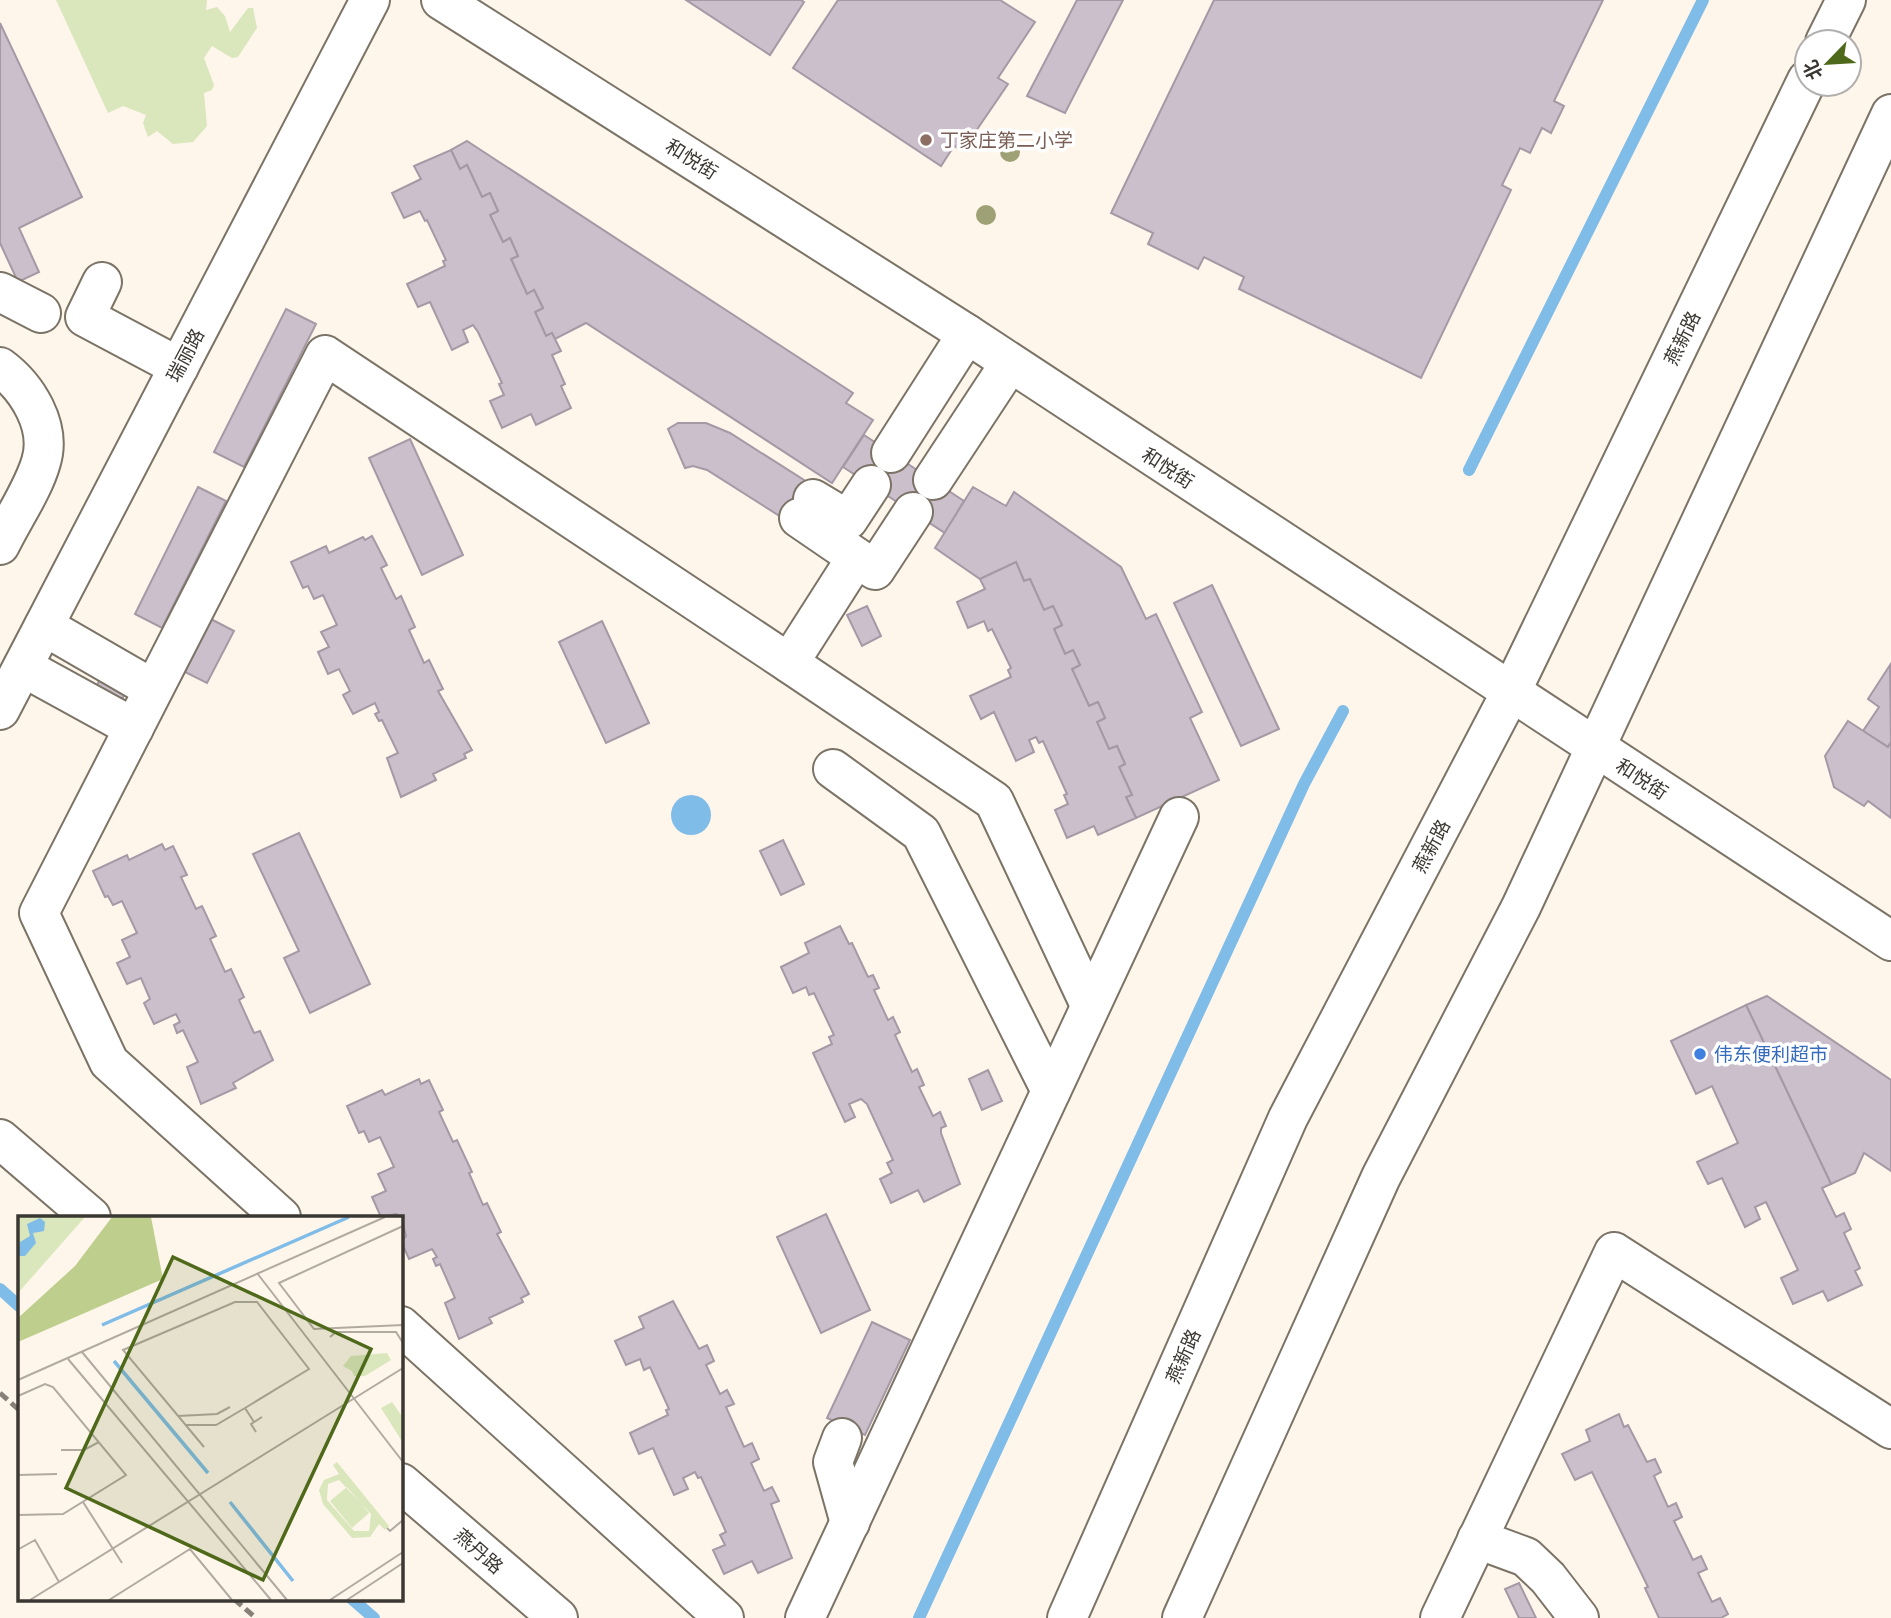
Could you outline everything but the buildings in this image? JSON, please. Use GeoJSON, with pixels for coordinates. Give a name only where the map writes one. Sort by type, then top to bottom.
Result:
{"type":"FeatureCollection","features":[{"type":"Feature","properties":{"kind":"street","name":"瑞丽路"},"geometry":{"type":"LineString","coordinates":[[0,710],[370,0]]}},
{"type":"Feature","properties":{"kind":"street","name":"和悦街"},"geometry":{"type":"LineString","coordinates":[[441,0],[967,334],[1891,941]]}},
{"type":"Feature","properties":{"kind":"street"},"geometry":{"type":"LineString","coordinates":[[1832,28],[1846,0]]}},
{"type":"Feature","properties":{"kind":"street","name":"燕新路"},"geometry":{"type":"LineString","coordinates":[[1067,1618],[1288,1118],[1512,691],[1798,98]]}},
{"type":"Feature","properties":{"kind":"street"},"geometry":{"type":"LineString","coordinates":[[1182,1618],[1381,1177],[1521,907],[1891,114]]}},
{"type":"Feature","properties":{"kind":"street"},"geometry":{"type":"LineString","coordinates":[[102,282],[85,317],[178,367]]}},
{"type":"Feature","properties":{"kind":"street"},"geometry":{"type":"LineString","coordinates":[[0,292],[41,313]]}},
{"type":"Feature","properties":{"kind":"street"},"geometry":{"type":"LineString","coordinates":[[891,453],[967,334]]}},
{"type":"Feature","properties":{"kind":"street"},"geometry":{"type":"LineString","coordinates":[[280,1216],[109,1062],[39,913],[325,355],[995,802],[1090,1005]]}},
{"type":"Feature","properties":{"kind":"street"},"geometry":{"type":"LineString","coordinates":[[933,480],[1010,363]]}},
{"type":"Feature","properties":{"kind":"street"},"geometry":{"type":"LineString","coordinates":[[0,367],[15,378],[31,400],[43,443],[41,461],[0,545]]}},
{"type":"Feature","properties":{"kind":"street"},"geometry":{"type":"LineString","coordinates":[[871,485],[848,520],[806,508],[856,558],[875,570],[913,512]]}},
{"type":"Feature","properties":{"kind":"street"},"geometry":{"type":"LineString","coordinates":[[789,663],[856,558]]}},
{"type":"Feature","properties":{"kind":"street"},"geometry":{"type":"LineString","coordinates":[[44,626],[153,689]]}},
{"type":"Feature","properties":{"kind":"street"},"geometry":{"type":"LineString","coordinates":[[23,667],[134,728]]}},
{"type":"Feature","properties":{"kind":"street"},"geometry":{"type":"LineString","coordinates":[[833,769],[921,833],[1051,1090]]}},
{"type":"Feature","properties":{"kind":"street"},"geometry":{"type":"LineString","coordinates":[[805,1618],[1178,817]]}},
{"type":"Feature","properties":{"kind":"street"},"geometry":{"type":"LineString","coordinates":[[0,1139],[90,1216]]}},
{"type":"Feature","properties":{"kind":"street"},"geometry":{"type":"LineString","coordinates":[[1440,1618],[1614,1252],[1891,1429]]}},
{"type":"Feature","properties":{"kind":"street"},"geometry":{"type":"LineString","coordinates":[[402,1327],[724,1618]]}},
{"type":"Feature","properties":{"kind":"street"},"geometry":{"type":"LineString","coordinates":[[842,1438],[832,1462],[850,1523]]}},
{"type":"Feature","properties":{"kind":"street","name":"燕丹路"},"geometry":{"type":"LineString","coordinates":[[402,1484],[558,1618]]}},
{"type":"Feature","properties":{"kind":"street"},"geometry":{"type":"LineString","coordinates":[[1477,1539],[1526,1557],[1579,1618]]}},
{"type":"Feature","properties":{"kind":"green space"},"geometry":{"type":"Polygon","coordinates":[[[56,0],[207,0],[206,10],[217,7],[225,16],[230,32],[248,8],[253,8],[257,28],[238,57],[232,58],[212,46],[204,58],[214,85],[212,90],[204,93],[207,126],[193,142],[173,144],[157,131],[148,137],[143,123],[146,115],[123,106],[108,113],[56,0]]]}},
{"type":"Feature","properties":{"kind":"water"},"geometry":{"type":"Polygon","coordinates":[[[691,795],[699,796],[705,801],[710,807],[710,823],[705,829],[699,834],[691,835],[683,834],[677,829],[672,823],[671,815],[672,807],[677,801],[683,796],[691,795]]]}},
{"type":"Feature","properties":{"kind":"waterway"},"geometry":{"type":"LineString","coordinates":[[1469,470],[1703,0]]}},
{"type":"Feature","properties":{"kind":"waterway"},"geometry":{"type":"LineString","coordinates":[[919,1618],[1304,784],[1343,711]]}},
{"type":"Feature","properties":{"kind":"waterway"},"geometry":{"type":"LineString","coordinates":[[0,1289],[18,1305]]}},
{"type":"Feature","properties":{"kind":"waterway"},"geometry":{"type":"LineString","coordinates":[[353,1600],[374,1618]]}},
{"type":"Feature","properties":{"kind":"railway"},"geometry":{"type":"LineString","coordinates":[[0,1393],[18,1409]]}},
{"type":"Feature","properties":{"kind":"railway"},"geometry":{"type":"LineString","coordinates":[[235,1600],[256,1618]]}},
{"type":"Feature","properties":{"kind":"place","name":"丁家庄第二小学"},"geometry":{"type":"Point","coordinates":[926,140]}},
{"type":"Feature","properties":{"kind":"place","name":"伟东便利超市"},"geometry":{"type":"Point","coordinates":[1700,1054]}}]}
